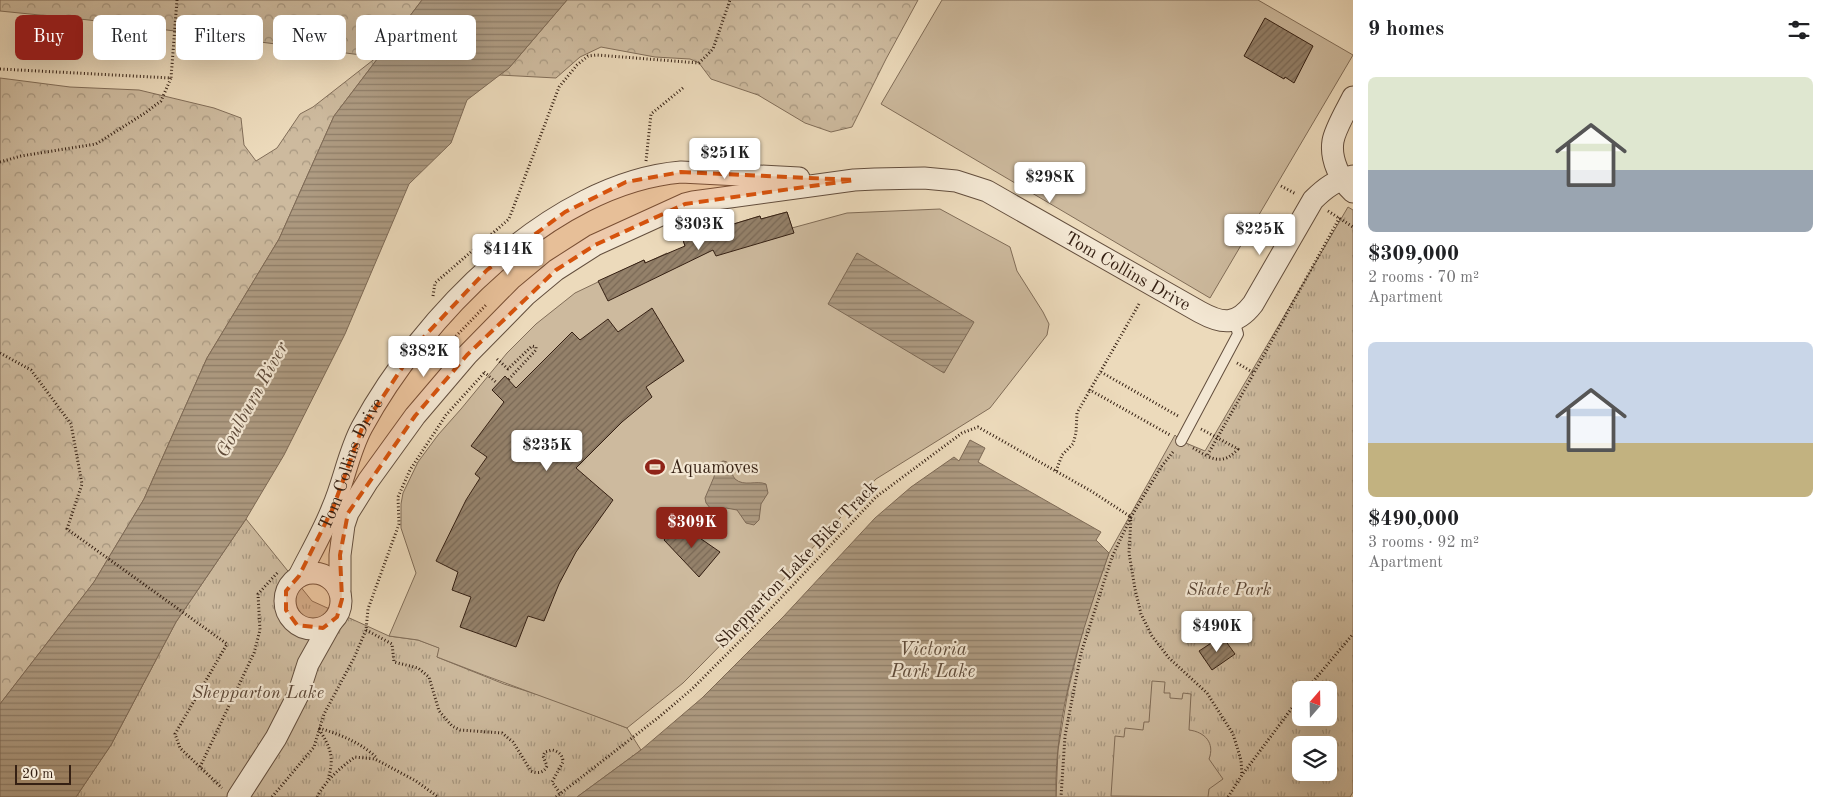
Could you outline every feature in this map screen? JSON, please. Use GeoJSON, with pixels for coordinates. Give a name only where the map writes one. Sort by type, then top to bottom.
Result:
{"type":"FeatureCollection","features":[{"type":"Feature","properties":{"kind":"street"},"geometry":{"type":"LineString","coordinates":[[1234,320],[1244,315],[1253,304],[1313,200],[1326,188],[1349,182],[1334,163],[1333,141],[1353,97]]}},
{"type":"Feature","properties":{"kind":"street","name":"Tom Collins Drive"},"geometry":{"type":"LineString","coordinates":[[299,576],[333,508],[352,450],[362,428],[406,358],[444,312],[486,270],[525,239],[565,212],[595,195],[626,182],[681,172],[854,180],[924,178],[956,181],[987,190],[1200,312],[1218,320],[1234,320]]}},
{"type":"Feature","properties":{"kind":"street","name":"Tom Collins Drive"},"geometry":{"type":"LineString","coordinates":[[340,590],[340,555],[344,525],[356,499],[368,481],[415,416],[467,355],[526,295],[556,270],[595,245],[685,204],[854,180]]}},
{"type":"Feature","properties":{"kind":"street"},"geometry":{"type":"LineString","coordinates":[[232,794],[276,738],[298,695],[308,664],[341,608],[340,590],[327,576],[318,573],[308,573],[299,576],[291,582],[284,600],[290,618],[297,625],[306,640],[308,664]]}},
{"type":"Feature","properties":{"kind":"street"},"geometry":{"type":"LineString","coordinates":[[297,625],[305,629],[314,630],[331,624]]}},
{"type":"Feature","properties":{"kind":"lane"},"geometry":{"type":"LineString","coordinates":[[1181,441],[1238,334],[1234,320]]}},
{"type":"Feature","properties":{"kind":"path"},"geometry":{"type":"LineString","coordinates":[[0,162],[21,156],[96,144],[161,101],[171,78],[177,0]]}},
{"type":"Feature","properties":{"kind":"path"},"geometry":{"type":"LineString","coordinates":[[0,69],[171,78]]}},
{"type":"Feature","properties":{"kind":"path"},"geometry":{"type":"LineString","coordinates":[[1207,456],[1340,218]]}},
{"type":"Feature","properties":{"kind":"path"},"geometry":{"type":"LineString","coordinates":[[1056,471],[1062,455],[1073,444],[1076,433],[1077,413],[1139,304]]}},
{"type":"Feature","properties":{"kind":"path"},"geometry":{"type":"LineString","coordinates":[[497,359],[508,370],[532,346],[536,347],[536,350],[508,380]]}},
{"type":"Feature","properties":{"kind":"path"},"geometry":{"type":"LineString","coordinates":[[0,353],[32,370],[71,424],[82,484],[66,528],[227,644],[176,734],[180,748],[232,794]]}},
{"type":"Feature","properties":{"kind":"path"},"geometry":{"type":"LineString","coordinates":[[1226,357],[1254,373]]}},
{"type":"Feature","properties":{"kind":"path"},"geometry":{"type":"LineString","coordinates":[[272,797],[314,747],[318,728],[324,714],[354,658],[366,630],[368,609],[399,524],[398,497],[406,479],[446,415],[485,372],[497,383]]}},
{"type":"Feature","properties":{"kind":"path"},"geometry":{"type":"LineString","coordinates":[[1090,390],[1207,456],[1221,460],[1232,456],[1238,449],[1101,372]]}},
{"type":"Feature","properties":{"kind":"path","name":"Shepparton Lake Bike Track"},"geometry":{"type":"LineString","coordinates":[[556,797],[692,689],[744,637],[876,497],[962,433],[978,427],[1056,471],[1131,517]]}},
{"type":"Feature","properties":{"kind":"path"},"geometry":{"type":"LineString","coordinates":[[1062,797],[1065,736],[1081,653],[1112,557],[1131,517],[1161,467],[1181,441]]}},
{"type":"Feature","properties":{"kind":"path"},"geometry":{"type":"LineString","coordinates":[[1131,517],[1130,553],[1141,614],[1152,636],[1163,651],[1207,694],[1220,712],[1233,734],[1241,760],[1242,774]]}},
{"type":"Feature","properties":{"kind":"path"},"geometry":{"type":"LineString","coordinates":[[366,630],[392,644],[394,662],[418,668],[429,677],[439,711],[452,726],[460,730],[502,733],[510,738],[531,771],[535,773],[543,772],[547,766],[543,756],[545,752],[552,750],[558,752],[563,758],[563,762],[552,782],[560,793]]}},
{"type":"Feature","properties":{"kind":"path"},"geometry":{"type":"LineString","coordinates":[[1314,681],[1353,634]]}},
{"type":"Feature","properties":{"kind":"path"},"geometry":{"type":"LineString","coordinates":[[1228,797],[1242,774],[1292,708]]}},
{"type":"Feature","properties":{"kind":"path"},"geometry":{"type":"LineString","coordinates":[[318,728],[341,735],[364,746],[383,763]]}},
{"type":"Feature","properties":{"kind":"path"},"geometry":{"type":"LineString","coordinates":[[318,728],[329,745],[331,754],[332,765],[327,782]]}},
{"type":"Feature","properties":{"kind":"path"},"geometry":{"type":"LineString","coordinates":[[316,797],[336,771],[356,757],[375,758],[416,781],[438,797]]}},
{"type":"Feature","properties":{"kind":"highlighted area"},"geometry":{"type":"Polygon","coordinates":[[[681,172],[854,180],[685,204],[595,245],[556,270],[467,355],[415,416],[348,513],[340,555],[342,599],[337,617],[323,628],[297,625],[286,610],[286,591],[299,576],[333,508],[362,428],[420,341],[487,270],[565,212],[626,182],[681,172]]]}},
{"type":"Feature","properties":{"kind":"green space"},"geometry":{"type":"Polygon","coordinates":[[[0,0],[422,0],[411,15],[356,15],[356,54],[346,53],[346,15],[273,15],[273,44],[263,42],[263,15],[176,15],[176,31],[166,30],[166,15],[93,15],[93,21],[83,19],[83,15],[40,15],[0,11],[0,0]]]}},
{"type":"Feature","properties":{"kind":"green space"},"geometry":{"type":"Polygon","coordinates":[[[567,0],[918,0],[852,127],[831,132],[805,123],[758,95],[711,79],[699,63],[690,59],[655,57],[601,47],[580,57],[556,78],[499,75],[509,68],[567,0]]]}},
{"type":"Feature","properties":{"kind":"green space"},"geometry":{"type":"Polygon","coordinates":[[[942,0],[1258,0],[1353,55],[1210,298],[881,104],[942,0]]]}},
{"type":"Feature","properties":{"kind":"green space"},"geometry":{"type":"Polygon","coordinates":[[[373,60],[376,60],[334,116],[279,239],[207,358],[144,499],[94,582],[0,704],[0,78],[70,87],[139,90],[214,108],[241,118],[244,145],[256,161],[277,148],[300,114],[313,107],[373,60]]]}},
{"type":"Feature","properties":{"kind":"green space","name":"Skate Park"},"geometry":{"type":"Polygon","coordinates":[[[1348,207],[1353,210],[1353,792],[1350,797],[1056,797],[1058,750],[1068,691],[1085,621],[1109,553],[1175,435],[1181,441],[1205,451],[1348,207]]]}},
{"type":"Feature","properties":{"kind":"green space","name":"Aquamoves"},"geometry":{"type":"Polygon","coordinates":[[[940,209],[1010,247],[1017,271],[1049,324],[1047,335],[990,408],[876,479],[757,608],[683,683],[627,728],[437,657],[439,648],[418,640],[389,636],[416,573],[401,528],[401,504],[403,493],[418,462],[438,435],[507,353],[536,324],[575,293],[644,260],[646,263],[667,253],[669,256],[687,252],[682,237],[704,233],[760,216],[761,219],[787,212],[792,228],[847,213],[940,209]]]}},
{"type":"Feature","properties":{"kind":"green space","name":"Shepparton Lake"},"geometry":{"type":"Polygon","coordinates":[[[246,519],[312,601],[389,636],[418,640],[440,648],[437,657],[504,684],[555,700],[627,728],[641,750],[577,797],[76,797],[111,745],[176,622],[246,519]]]}},
{"type":"Feature","properties":{"kind":"green space"},"geometry":{"type":"Polygon","coordinates":[[[1152,681],[1165,682],[1164,693],[1170,693],[1170,698],[1182,699],[1183,693],[1191,694],[1189,730],[1200,733],[1210,743],[1211,753],[1209,759],[1223,779],[1209,789],[1208,797],[1111,796],[1115,736],[1124,737],[1125,728],[1143,730],[1144,722],[1149,722],[1152,681]]]}},
{"type":"Feature","properties":{"kind":"water","name":"Goulburn River"},"geometry":{"type":"Polygon","coordinates":[[[422,0],[567,0],[509,68],[467,100],[451,143],[409,184],[345,334],[284,455],[246,519],[176,622],[111,745],[76,797],[0,797],[0,704],[94,582],[144,499],[207,358],[279,239],[334,116],[376,60],[476,60],[476,15],[411,15],[422,0]]]}},
{"type":"Feature","properties":{"kind":"water"},"geometry":{"type":"Polygon","coordinates":[[[857,253],[974,322],[944,373],[828,304],[857,253]]]}},
{"type":"Feature","properties":{"kind":"water","name":"Victoria Park Lake"},"geometry":{"type":"Polygon","coordinates":[[[970,440],[985,448],[978,462],[1101,532],[1096,540],[1109,553],[1080,642],[1065,703],[1060,734],[1056,797],[577,797],[641,750],[702,698],[783,617],[875,518],[911,487],[954,457],[959,461],[970,440]]]}},
{"type":"Feature","properties":{"kind":"water"},"geometry":{"type":"Polygon","coordinates":[[[723,461],[729,463],[733,476],[742,483],[766,484],[768,493],[761,504],[759,520],[754,525],[746,523],[737,510],[726,508],[716,511],[711,509],[706,503],[705,498],[717,464],[723,461]]]}},
{"type":"Feature","properties":{"kind":"building"},"geometry":{"type":"Polygon","coordinates":[[[1265,18],[1313,46],[1294,83],[1244,56],[1265,18]]]}},
{"type":"Feature","properties":{"kind":"building"},"geometry":{"type":"Polygon","coordinates":[[[787,212],[794,233],[716,256],[713,250],[608,301],[598,281],[644,260],[645,263],[685,246],[682,237],[704,233],[760,216],[761,219],[787,212]]]}},
{"type":"Feature","properties":{"kind":"building"},"geometry":{"type":"Polygon","coordinates":[[[652,308],[684,361],[646,387],[652,397],[622,422],[576,468],[613,500],[576,552],[559,584],[544,621],[528,616],[516,647],[460,627],[471,597],[452,590],[458,572],[436,561],[466,500],[480,478],[475,474],[487,457],[471,446],[504,402],[492,390],[505,376],[516,388],[572,332],[580,340],[608,319],[618,332],[652,308]]]}},
{"type":"Feature","properties":{"kind":"building"},"geometry":{"type":"Polygon","coordinates":[[[678,523],[720,552],[699,577],[664,540],[678,523]]]}},
{"type":"Feature","properties":{"kind":"building"},"geometry":{"type":"Polygon","coordinates":[[[1222,636],[1235,654],[1212,670],[1199,651],[1222,636]]]}},
{"type":"Feature","properties":{"kind":"place","name":"Aquamoves"},"geometry":{"type":"Point","coordinates":[655,467]}}]}
